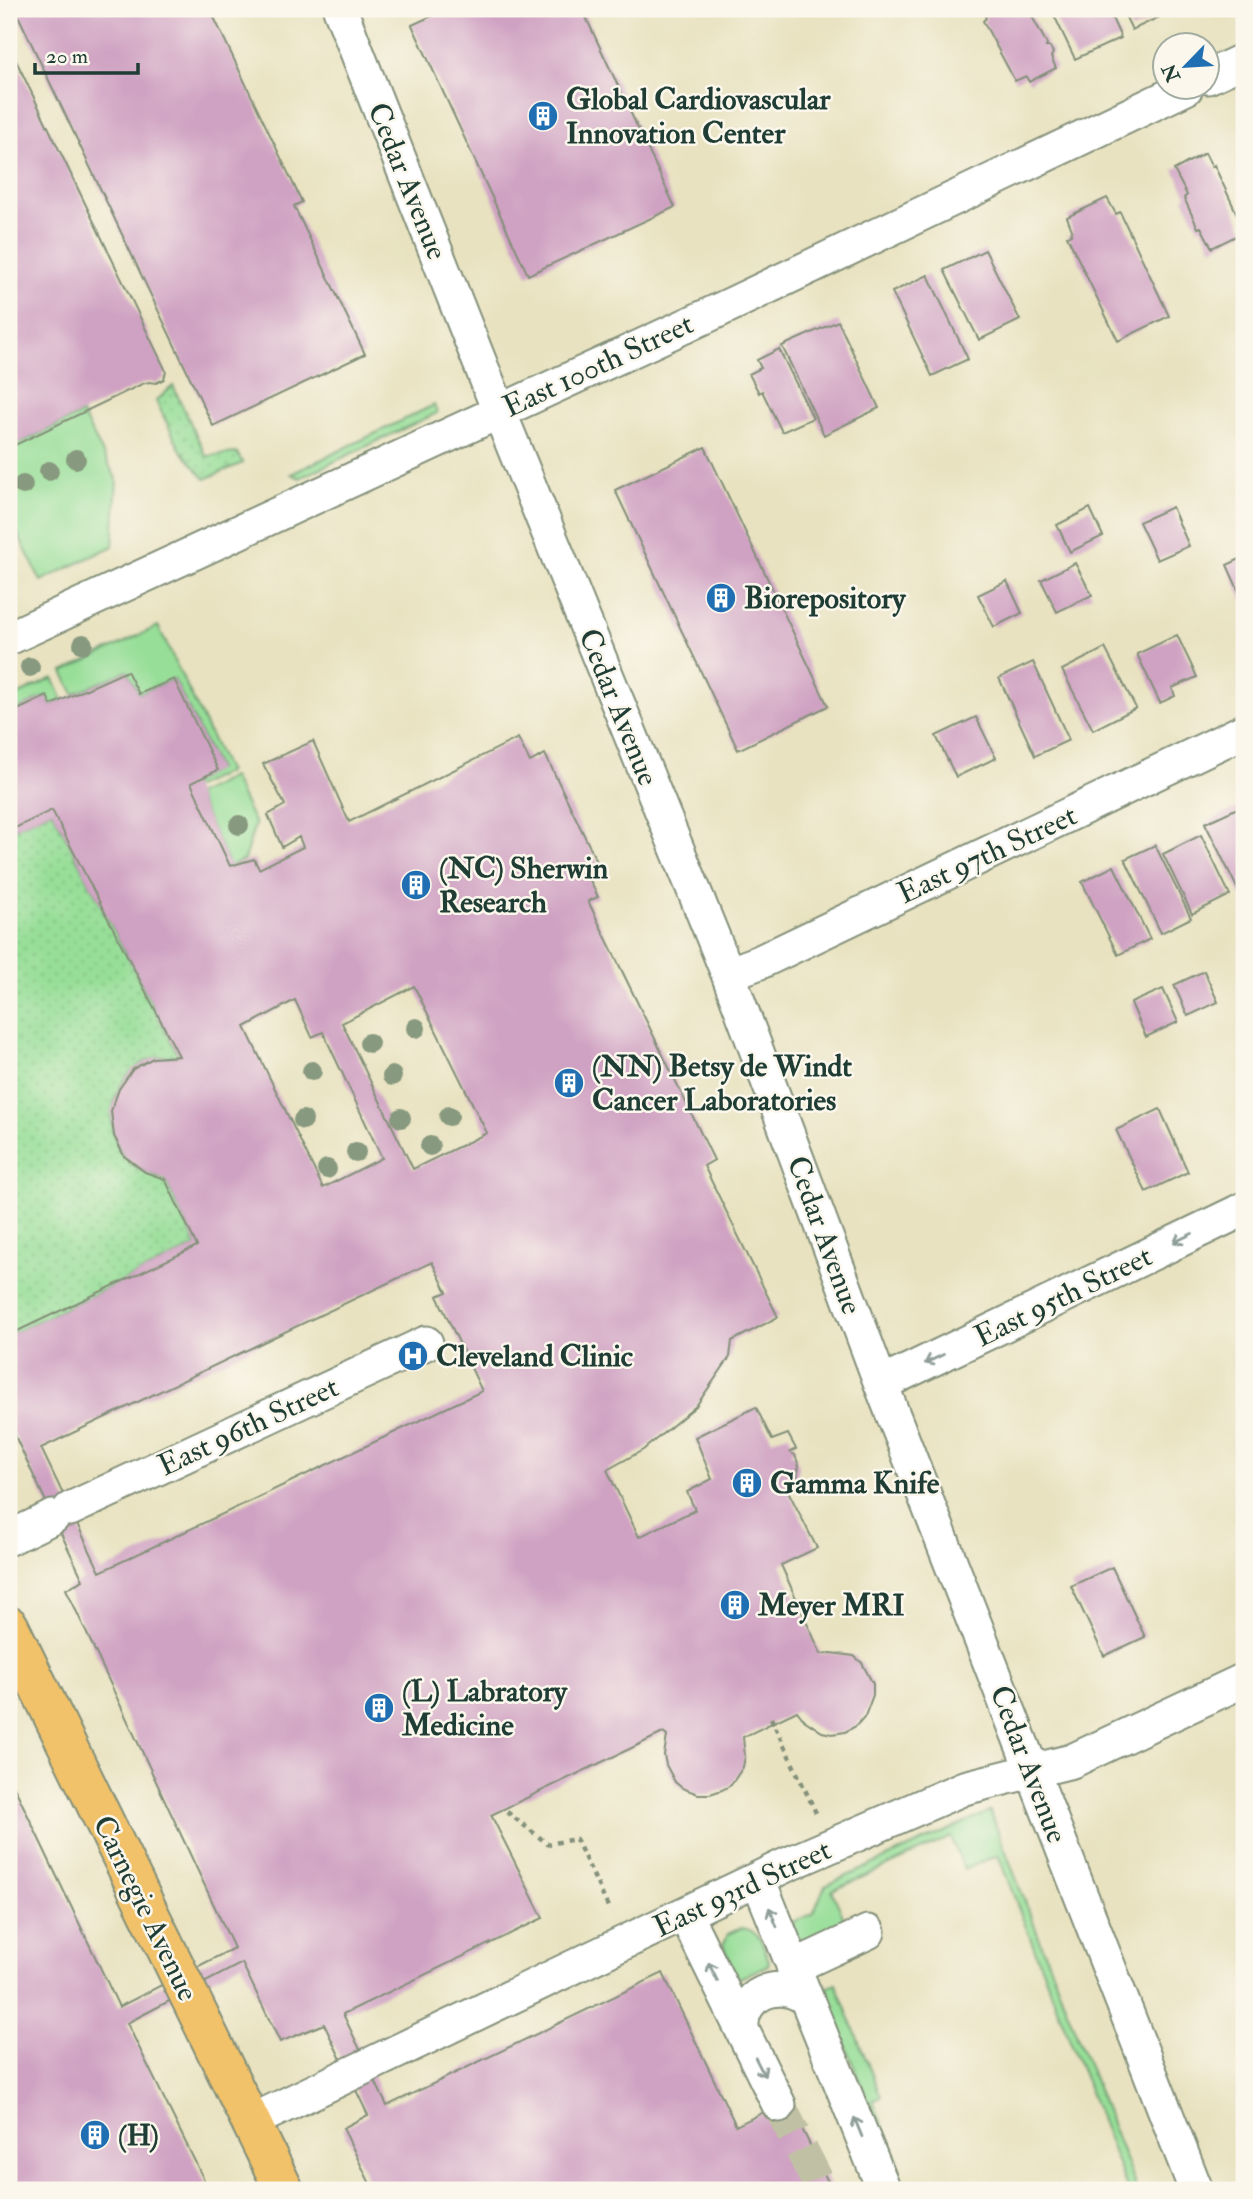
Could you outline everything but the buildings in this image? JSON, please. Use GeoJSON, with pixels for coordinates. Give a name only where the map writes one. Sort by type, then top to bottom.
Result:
{"type":"FeatureCollection","features":[{"type":"Feature","properties":{"kind":"main road","name":"Carnegie Avenue"},"geometry":{"type":"LineString","coordinates":[[9,1626],[284,2190]]}},
{"type":"Feature","properties":{"kind":"street","name":"Cedar Avenue"},"geometry":{"type":"LineString","coordinates":[[340,9],[499,411],[728,974],[881,1384],[1196,2190]]}},
{"type":"Feature","properties":{"kind":"street"},"geometry":{"type":"LineString","coordinates":[[1222,70],[1244,60]]}},
{"type":"Feature","properties":{"kind":"street","name":"East 100th Street"},"geometry":{"type":"LineString","coordinates":[[9,638],[711,314],[1156,102]]}},
{"type":"Feature","properties":{"kind":"street","name":"East 97th Street"},"geometry":{"type":"LineString","coordinates":[[728,974],[760,962],[1244,732]]}},
{"type":"Feature","properties":{"kind":"street","name":"East 95th Street"},"geometry":{"type":"LineString","coordinates":[[881,1384],[1244,1209]]}},
{"type":"Feature","properties":{"kind":"street","name":"East 96th Street"},"geometry":{"type":"LineString","coordinates":[[9,1538],[426,1343]]}},
{"type":"Feature","properties":{"kind":"street","name":"East 93rd Street"},"geometry":{"type":"LineString","coordinates":[[250,2122],[685,1914],[964,1788],[1072,1761],[1244,1680]]}},
{"type":"Feature","properties":{"kind":"street"},"geometry":{"type":"LineString","coordinates":[[758,1880],[884,2190]]}},
{"type":"Feature","properties":{"kind":"street"},"geometry":{"type":"LineString","coordinates":[[685,1914],[779,2105]]}},
{"type":"Feature","properties":{"kind":"street"},"geometry":{"type":"LineString","coordinates":[[793,1967],[868,1932]]}},
{"type":"Feature","properties":{"kind":"street"},"geometry":{"type":"LineString","coordinates":[[742,2030],[745,2011],[752,2000],[763,1992],[775,1988],[789,1989],[806,1999]]}},
{"type":"Feature","properties":{"kind":"path"},"geometry":{"type":"LineString","coordinates":[[771,1718],[817,1816]]}},
{"type":"Feature","properties":{"kind":"path"},"geometry":{"type":"LineString","coordinates":[[507,1812],[548,1844],[576,1839],[612,1915]]}},
{"type":"Feature","properties":{"kind":"green space"},"geometry":{"type":"Polygon","coordinates":[[[173,386],[206,456],[237,453],[243,463],[205,479],[180,449],[156,401],[173,386]]]}},
{"type":"Feature","properties":{"kind":"green space"},"geometry":{"type":"Polygon","coordinates":[[[434,405],[437,413],[300,478],[291,474],[434,405]]]}},
{"type":"Feature","properties":{"kind":"green space"},"geometry":{"type":"Polygon","coordinates":[[[82,414],[117,480],[113,546],[41,581],[9,517],[9,448],[82,414]]]}},
{"type":"Feature","properties":{"kind":"green space"},"geometry":{"type":"Polygon","coordinates":[[[158,626],[228,772],[193,788],[191,783],[218,769],[174,679],[139,694],[127,671],[74,694],[63,672],[158,626]]]}},
{"type":"Feature","properties":{"kind":"green space"},"geometry":{"type":"Polygon","coordinates":[[[53,678],[63,700],[51,705],[46,696],[9,714],[9,699],[53,678]]]}},
{"type":"Feature","properties":{"kind":"green space"},"geometry":{"type":"Polygon","coordinates":[[[232,777],[255,824],[244,860],[230,866],[196,795],[232,777]]]}},
{"type":"Feature","properties":{"kind":"green space"},"geometry":{"type":"Polygon","coordinates":[[[52,810],[179,1056],[151,1059],[128,1076],[114,1100],[112,1128],[116,1142],[131,1164],[165,1179],[197,1246],[9,1335],[9,831],[52,810]]]}},
{"type":"Feature","properties":{"kind":"green space"},"geometry":{"type":"Polygon","coordinates":[[[990,1811],[1137,2190],[1128,2190],[998,1855],[964,1869],[951,1837],[832,1891],[846,1929],[814,1946],[802,1941],[795,1932],[792,1922],[813,1914],[825,1886],[990,1811]]]}},
{"type":"Feature","properties":{"kind":"green space"},"geometry":{"type":"Polygon","coordinates":[[[741,1928],[756,1935],[763,1944],[769,1961],[768,1965],[740,1978],[735,1975],[723,1945],[728,1934],[741,1928]]]}},
{"type":"Feature","properties":{"kind":"green space"},"geometry":{"type":"Polygon","coordinates":[[[836,1984],[881,2097],[873,2101],[898,2163],[893,2165],[823,1989],[836,1984]]]}},
{"type":"Feature","properties":{"kind":"tunnel"},"geometry":{"type":"LineString","coordinates":[[779,2105],[822,2190]]}},
{"type":"Feature","properties":{"kind":"place","name":"Global Cardiovascular Innovation Center"},"geometry":{"type":"Point","coordinates":[543,116]}},
{"type":"Feature","properties":{"kind":"place","name":"Biorepository"},"geometry":{"type":"Point","coordinates":[721,598]}},
{"type":"Feature","properties":{"kind":"place","name":"(NC) Sherwin Research"},"geometry":{"type":"Point","coordinates":[416,885]}},
{"type":"Feature","properties":{"kind":"place","name":"(NN) Betsy de Windt Cancer Laboratories"},"geometry":{"type":"Point","coordinates":[569,1083]}},
{"type":"Feature","properties":{"kind":"place","name":"Cleveland Clinic"},"geometry":{"type":"Point","coordinates":[413,1356]}},
{"type":"Feature","properties":{"kind":"place","name":"Gamma Knife"},"geometry":{"type":"Point","coordinates":[747,1483]}},
{"type":"Feature","properties":{"kind":"place","name":"Meyer MRI"},"geometry":{"type":"Point","coordinates":[735,1605]}},
{"type":"Feature","properties":{"kind":"place","name":"(L) Labratory Medicine"},"geometry":{"type":"Point","coordinates":[379,1708]}},
{"type":"Feature","properties":{"kind":"place","name":"(H)"},"geometry":{"type":"Point","coordinates":[95,2135]}}]}
